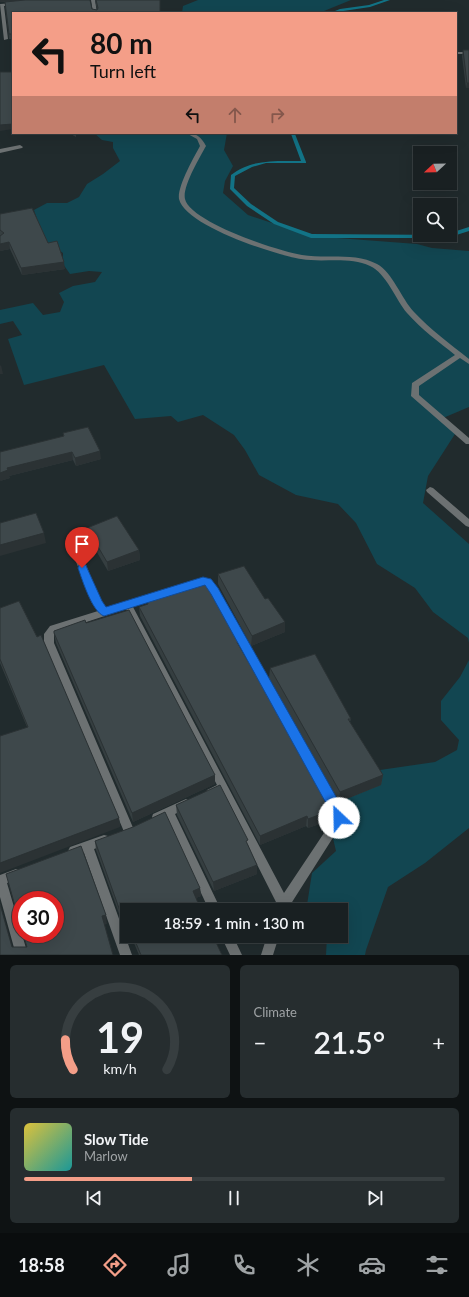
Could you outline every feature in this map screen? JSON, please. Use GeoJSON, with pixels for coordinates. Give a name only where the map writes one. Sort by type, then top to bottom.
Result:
{"type":"FeatureCollection","features":[{"type":"Feature","properties":{"kind":"street"},"geometry":{"type":"LineString","coordinates":[[93,0],[95,12]]}},
{"type":"Feature","properties":{"kind":"street"},"geometry":{"type":"LineString","coordinates":[[6,39],[1,5],[22,3]]}},
{"type":"Feature","properties":{"kind":"street"},"geometry":{"type":"LineString","coordinates":[[457,53],[469,52]]}},
{"type":"Feature","properties":{"kind":"street"},"geometry":{"type":"LineString","coordinates":[[191,134],[199,138],[203,146],[182,192],[182,201],[187,209],[196,218],[212,226],[285,253],[318,259],[352,260],[374,264],[381,270],[410,312],[434,335],[469,362]]}},
{"type":"Feature","properties":{"kind":"street"},"geometry":{"type":"LineString","coordinates":[[0,150],[20,148]]}},
{"type":"Feature","properties":{"kind":"street"},"geometry":{"type":"LineString","coordinates":[[460,355],[415,385],[415,396],[469,442]]}},
{"type":"Feature","properties":{"kind":"street"},"geometry":{"type":"LineString","coordinates":[[430,490],[469,524]]}},
{"type":"Feature","properties":{"kind":"street"},"geometry":{"type":"LineString","coordinates":[[72,541],[97,603],[104,612]]}},
{"type":"Feature","properties":{"kind":"street"},"geometry":{"type":"LineString","coordinates":[[65,855],[126,831],[48,639],[49,634],[54,629],[128,604],[203,581],[208,581],[215,591],[338,813],[338,822],[285,903]]}},
{"type":"Feature","properties":{"kind":"street"},"geometry":{"type":"LineString","coordinates":[[128,604],[223,787],[280,903]]}},
{"type":"Feature","properties":{"kind":"street"},"geometry":{"type":"LineString","coordinates":[[149,821],[223,787]]}},
{"type":"Feature","properties":{"kind":"street"},"geometry":{"type":"LineString","coordinates":[[168,812],[212,903]]}},
{"type":"Feature","properties":{"kind":"street"},"geometry":{"type":"LineString","coordinates":[[87,846],[126,955]]}},
{"type":"Feature","properties":{"kind":"street"},"geometry":{"type":"LineString","coordinates":[[22,955],[0,880],[29,869]]}},
{"type":"Feature","properties":{"kind":"street"},"geometry":{"type":"LineString","coordinates":[[230,943],[236,955]]}},
{"type":"Feature","properties":{"kind":"street"},"geometry":{"type":"LineString","coordinates":[[267,955],[271,943]]}},
{"type":"Feature","properties":{"kind":"shaded area"},"geometry":{"type":"Polygon","coordinates":[[[198,0],[351,0],[324,11],[316,12],[182,12],[183,6],[198,0]]]}},
{"type":"Feature","properties":{"kind":"shaded area"},"geometry":{"type":"Polygon","coordinates":[[[95,134],[227,134],[224,150],[233,166],[225,181],[223,193],[248,215],[311,236],[417,244],[432,248],[469,251],[469,407],[443,418],[455,434],[428,476],[423,503],[469,544],[469,643],[468,638],[433,612],[415,588],[377,564],[356,523],[338,504],[296,495],[259,475],[245,450],[234,435],[203,415],[178,422],[171,416],[135,419],[104,365],[24,385],[8,339],[22,335],[13,321],[0,324],[0,310],[33,303],[43,315],[60,312],[64,302],[59,293],[73,286],[95,282],[102,272],[89,271],[70,274],[63,264],[63,253],[51,244],[25,243],[38,222],[34,210],[47,203],[67,203],[79,197],[87,184],[120,161],[113,148],[113,142],[102,140],[95,134]]]}},
{"type":"Feature","properties":{"kind":"shaded area"},"geometry":{"type":"Polygon","coordinates":[[[469,660],[469,828],[425,863],[388,887],[365,955],[326,955],[327,943],[348,943],[348,903],[307,903],[312,873],[336,851],[326,809],[340,788],[373,771],[435,762],[457,750],[459,740],[441,720],[441,701],[460,677],[469,660]]]}},
{"type":"Feature","properties":{"kind":"building"},"geometry":{"type":"Polygon","coordinates":[[[25,0],[90,0],[92,9],[97,10],[96,0],[160,0],[160,12],[12,12],[12,34],[9,34],[5,2],[25,0]]]}},
{"type":"Feature","properties":{"kind":"building"},"geometry":{"type":"Polygon","coordinates":[[[463,50],[469,50],[469,83],[467,83],[463,50]]]}},
{"type":"Feature","properties":{"kind":"building"},"geometry":{"type":"Polygon","coordinates":[[[0,72],[12,72],[12,124],[0,125],[0,72]]]}},
{"type":"Feature","properties":{"kind":"building"},"geometry":{"type":"Polygon","coordinates":[[[32,208],[48,243],[57,241],[64,262],[21,268],[9,242],[0,244],[0,236],[4,233],[0,230],[0,214],[32,208]]]}},
{"type":"Feature","properties":{"kind":"building"},"geometry":{"type":"Polygon","coordinates":[[[88,427],[100,451],[75,458],[72,452],[7,468],[8,470],[0,473],[0,452],[64,436],[63,433],[88,427]]]}},
{"type":"Feature","properties":{"kind":"building"},"geometry":{"type":"Polygon","coordinates":[[[36,513],[44,533],[0,545],[0,523],[36,513]]]}},
{"type":"Feature","properties":{"kind":"building"},"geometry":{"type":"Polygon","coordinates":[[[117,516],[139,550],[107,562],[87,528],[117,516]]]}},
{"type":"Feature","properties":{"kind":"building"},"geometry":{"type":"Polygon","coordinates":[[[244,566],[265,599],[268,598],[285,622],[252,636],[218,574],[244,566]]]}},
{"type":"Feature","properties":{"kind":"building"},"geometry":{"type":"Polygon","coordinates":[[[209,581],[242,640],[237,642],[255,673],[259,672],[329,797],[327,798],[332,810],[308,819],[307,816],[260,836],[139,607],[148,604],[147,601],[209,581]]]}},
{"type":"Feature","properties":{"kind":"building"},"geometry":{"type":"Polygon","coordinates":[[[19,601],[37,637],[41,635],[119,818],[0,863],[0,736],[28,727],[0,659],[0,608],[19,601]]]}},
{"type":"Feature","properties":{"kind":"building"},"geometry":{"type":"Polygon","coordinates":[[[129,610],[215,775],[132,813],[54,633],[54,631],[85,620],[86,623],[129,610]]]}},
{"type":"Feature","properties":{"kind":"building"},"geometry":{"type":"Polygon","coordinates":[[[315,654],[351,719],[348,719],[383,775],[340,792],[270,668],[315,654]]]}},
{"type":"Feature","properties":{"kind":"building"},"geometry":{"type":"Polygon","coordinates":[[[220,785],[248,840],[246,841],[257,865],[213,882],[176,805],[220,785]]]}},
{"type":"Feature","properties":{"kind":"building"},"geometry":{"type":"Polygon","coordinates":[[[165,812],[200,888],[193,891],[198,903],[120,903],[120,911],[95,841],[133,827],[165,812]]]}},
{"type":"Feature","properties":{"kind":"building"},"geometry":{"type":"Polygon","coordinates":[[[81,846],[106,915],[102,916],[113,955],[0,955],[0,904],[12,947],[27,947],[26,943],[64,943],[64,891],[12,891],[12,895],[6,874],[81,846]]]}},
{"type":"Feature","properties":{"kind":"building"},"geometry":{"type":"Polygon","coordinates":[[[136,943],[216,943],[222,955],[141,955],[136,943]]]}},
{"type":"Feature","properties":{"kind":"waterway"},"geometry":{"type":"LineString","coordinates":[[335,12],[370,6],[388,0]]}},
{"type":"Feature","properties":{"kind":"waterway"},"geometry":{"type":"LineString","coordinates":[[293,134],[304,162],[266,162],[250,166],[233,175],[232,188],[249,205],[276,223],[311,236],[447,236],[469,229]]}},
{"type":"Feature","properties":{"kind":"route"},"geometry":{"type":"LineString","coordinates":[[82,568],[97,603],[104,612],[203,581],[208,581],[215,591],[327,793],[338,813],[339,818]]}}]}
